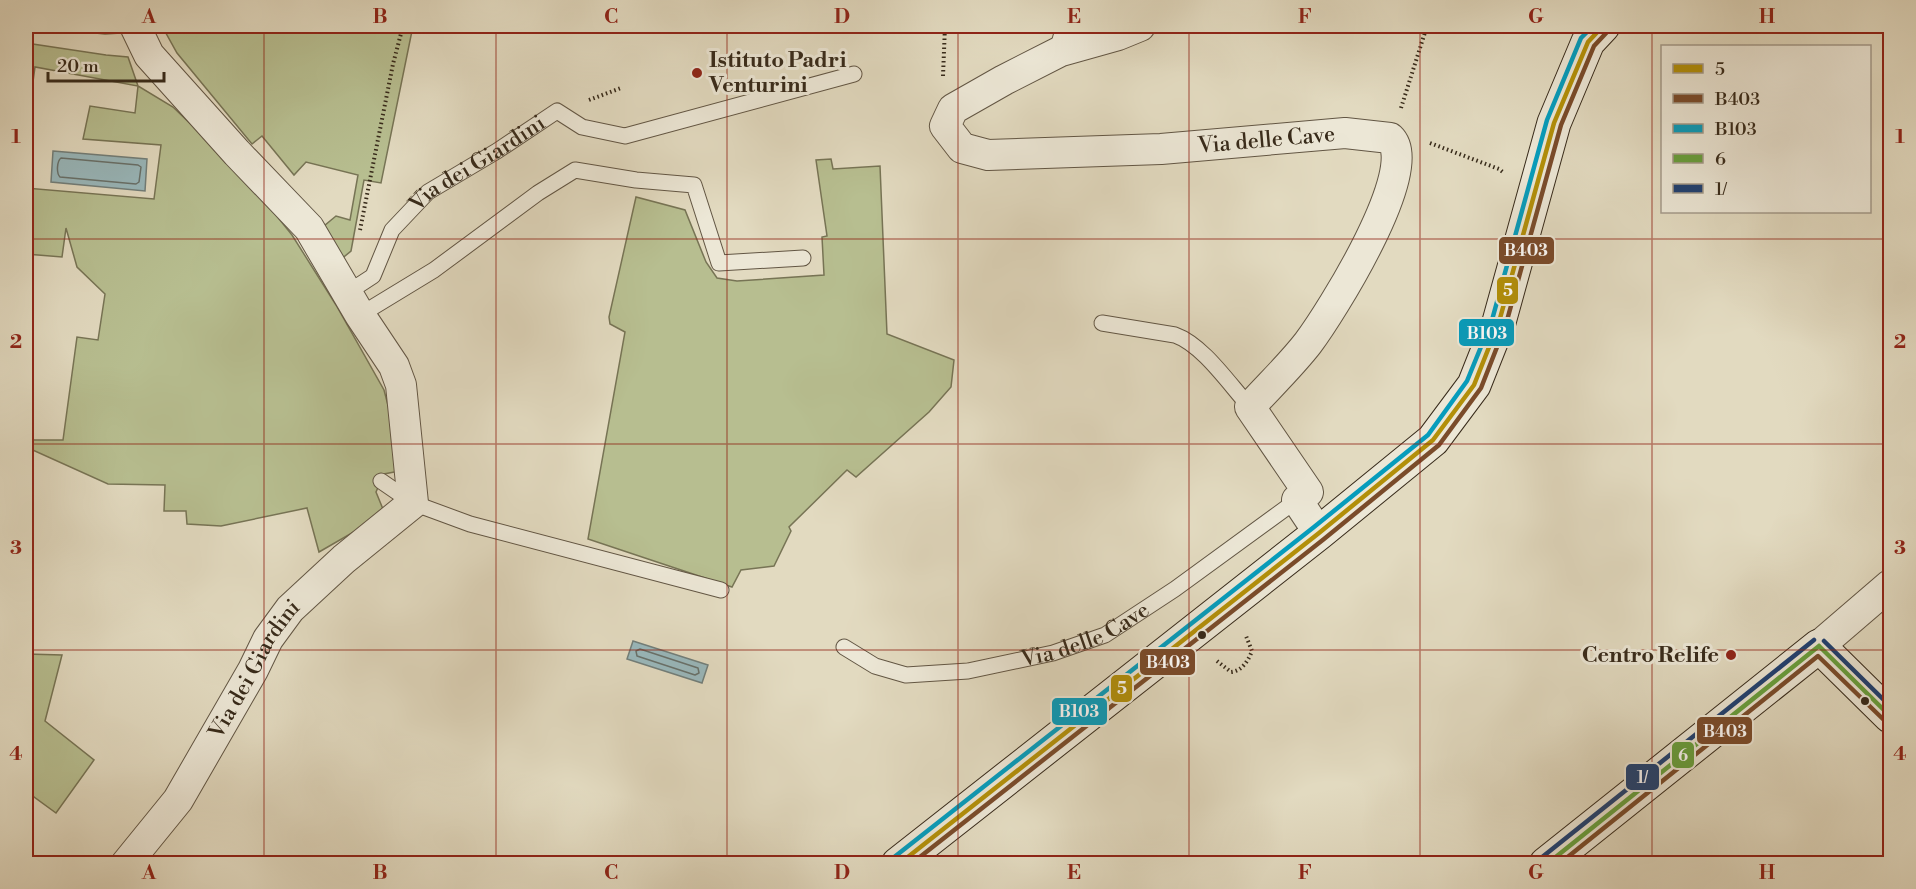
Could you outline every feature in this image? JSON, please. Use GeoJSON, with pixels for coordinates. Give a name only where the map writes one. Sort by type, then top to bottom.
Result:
{"type":"FeatureCollection","features":[{"type":"Feature","properties":{"kind":"main road"},"geometry":{"type":"LineString","coordinates":[[898,864],[1433,440],[1474,385],[1499,322],[1554,123],[1588,42],[1603,26]]}},
{"type":"Feature","properties":{"kind":"main road"},"geometry":{"type":"LineString","coordinates":[[1546,864],[1819,646],[1890,716]]}},
{"type":"Feature","properties":{"kind":"street"},"geometry":{"type":"LineString","coordinates":[[135,26],[149,55],[237,153],[309,228],[353,304],[394,366],[401,385],[413,502]]}},
{"type":"Feature","properties":{"kind":"street","name":"Via delle Cave"},"geometry":{"type":"LineString","coordinates":[[1140,26],[1056,54],[1004,80],[953,109],[945,126],[962,148],[988,155],[1161,149],[1345,133],[1390,138],[1395,143],[1397,160],[1387,206],[1351,278],[1308,343],[1250,407]]}},
{"type":"Feature","properties":{"kind":"street"},"geometry":{"type":"LineString","coordinates":[[1250,407],[1308,492],[1297,500],[1318,533]]}},
{"type":"Feature","properties":{"kind":"street","name":"Via dei Giardini"},"geometry":{"type":"LineString","coordinates":[[126,864],[178,800],[253,670],[268,639],[290,609],[344,559],[413,502]]}},
{"type":"Feature","properties":{"kind":"street"},"geometry":{"type":"LineString","coordinates":[[1819,646],[1890,585]]}},
{"type":"Feature","properties":{"kind":"lane"},"geometry":{"type":"LineString","coordinates":[[1056,54],[1064,26]]}},
{"type":"Feature","properties":{"kind":"lane","name":"Via dei Giardini"},"geometry":{"type":"LineString","coordinates":[[353,304],[373,276],[392,230],[428,192],[557,111],[582,127],[625,136],[854,74]]}},
{"type":"Feature","properties":{"kind":"lane"},"geometry":{"type":"LineString","coordinates":[[353,304],[434,270],[538,193],[575,170],[636,180],[694,185],[719,263],[803,258]]}},
{"type":"Feature","properties":{"kind":"lane"},"geometry":{"type":"LineString","coordinates":[[1102,323],[1175,335],[1186,339],[1200,351],[1250,407]]}},
{"type":"Feature","properties":{"kind":"lane"},"geometry":{"type":"LineString","coordinates":[[381,481],[413,502],[470,524],[721,590]]}},
{"type":"Feature","properties":{"kind":"lane","name":"Via delle Cave"},"geometry":{"type":"LineString","coordinates":[[844,647],[875,666],[906,675],[968,671],[1053,653],[1106,635],[1297,500]]}},
{"type":"Feature","properties":{"kind":"path"},"geometry":{"type":"LineString","coordinates":[[358,238],[393,64],[403,26]]}},
{"type":"Feature","properties":{"kind":"path"},"geometry":{"type":"LineString","coordinates":[[943,79],[945,26]]}},
{"type":"Feature","properties":{"kind":"path"},"geometry":{"type":"LineString","coordinates":[[1399,114],[1427,26]]}},
{"type":"Feature","properties":{"kind":"path"},"geometry":{"type":"LineString","coordinates":[[1438,146],[1499,169]]}},
{"type":"Feature","properties":{"kind":"path"},"geometry":{"type":"LineString","coordinates":[[1215,659],[1231,672],[1236,672],[1245,664],[1252,651],[1244,633]]}},
{"type":"Feature","properties":{"kind":"green space"},"geometry":{"type":"Polygon","coordinates":[[[26,26],[117,26],[120,33],[105,34],[26,26]]]}},
{"type":"Feature","properties":{"kind":"green space"},"geometry":{"type":"Polygon","coordinates":[[[162,26],[413,26],[381,183],[364,180],[351,251],[339,261],[318,231],[336,216],[350,220],[358,175],[306,162],[294,175],[262,136],[252,144],[177,53],[162,26]]]}},
{"type":"Feature","properties":{"kind":"green space"},"geometry":{"type":"Polygon","coordinates":[[[26,43],[128,57],[138,86],[35,67],[26,133],[26,43]]]}},
{"type":"Feature","properties":{"kind":"green space"},"geometry":{"type":"Polygon","coordinates":[[[138,86],[173,107],[231,163],[263,199],[292,235],[336,305],[384,390],[405,470],[384,474],[376,492],[385,514],[319,552],[307,508],[221,526],[187,524],[186,511],[164,511],[165,485],[108,484],[26,447],[26,435],[34,440],[63,440],[77,337],[98,340],[105,294],[77,267],[66,228],[62,257],[26,254],[26,188],[154,199],[161,145],[83,139],[90,106],[135,113],[138,86]]]}},
{"type":"Feature","properties":{"kind":"green space"},"geometry":{"type":"Polygon","coordinates":[[[831,159],[833,169],[880,166],[887,334],[954,360],[951,387],[929,412],[856,477],[847,470],[789,527],[791,531],[774,566],[741,570],[732,587],[588,539],[625,332],[610,324],[609,317],[636,197],[685,210],[706,262],[717,278],[737,281],[824,275],[822,237],[827,236],[816,160],[831,159]]]}},
{"type":"Feature","properties":{"kind":"green space"},"geometry":{"type":"Polygon","coordinates":[[[26,654],[62,655],[45,721],[94,760],[56,813],[26,791],[26,654]]]}},
{"type":"Feature","properties":{"kind":"water"},"geometry":{"type":"Polygon","coordinates":[[[53,151],[147,159],[145,191],[51,182],[53,151]]]}},
{"type":"Feature","properties":{"kind":"water"},"geometry":{"type":"Polygon","coordinates":[[[633,641],[708,665],[702,683],[627,659],[633,641]]]}},
{"type":"Feature","properties":{"kind":"transit line","name":"B103"},"geometry":{"type":"LineString","coordinates":[[893,858],[1428,435],[1467,381],[1492,320],[1547,120],[1581,38],[1593,26]]}},
{"type":"Feature","properties":{"kind":"transit line","name":"5"},"geometry":{"type":"LineString","coordinates":[[899,864],[1319,533],[1433,440],[1474,385],[1499,322],[1554,123],[1588,42],[1603,26]]}},
{"type":"Feature","properties":{"kind":"transit line","name":"B403"},"geometry":{"type":"LineString","coordinates":[[911,864],[1324,539],[1439,445],[1481,388],[1506,324],[1561,125],[1594,46],[1608,31]]}},
{"type":"Feature","properties":{"kind":"transit line","name":"1/"},"geometry":{"type":"LineString","coordinates":[[1541,858],[1814,640]]}},
{"type":"Feature","properties":{"kind":"transit line","name":"1/"},"geometry":{"type":"LineString","coordinates":[[1824,641],[1890,706]]}},
{"type":"Feature","properties":{"kind":"transit line","name":"6"},"geometry":{"type":"LineString","coordinates":[[1819,646],[1890,716]]}},
{"type":"Feature","properties":{"kind":"transit line","name":"6"},"geometry":{"type":"LineString","coordinates":[[1547,864],[1819,646]]}},
{"type":"Feature","properties":{"kind":"transit line","name":"B403"},"geometry":{"type":"LineString","coordinates":[[1559,864],[1818,656],[1885,721]]}},
{"type":"Feature","properties":{"kind":"place","name":"Istituto Padri Venturini"},"geometry":{"type":"Point","coordinates":[697,73]}},
{"type":"Feature","properties":{"kind":"place","name":"Centro Relife"},"geometry":{"type":"Point","coordinates":[1731,655]}}]}
